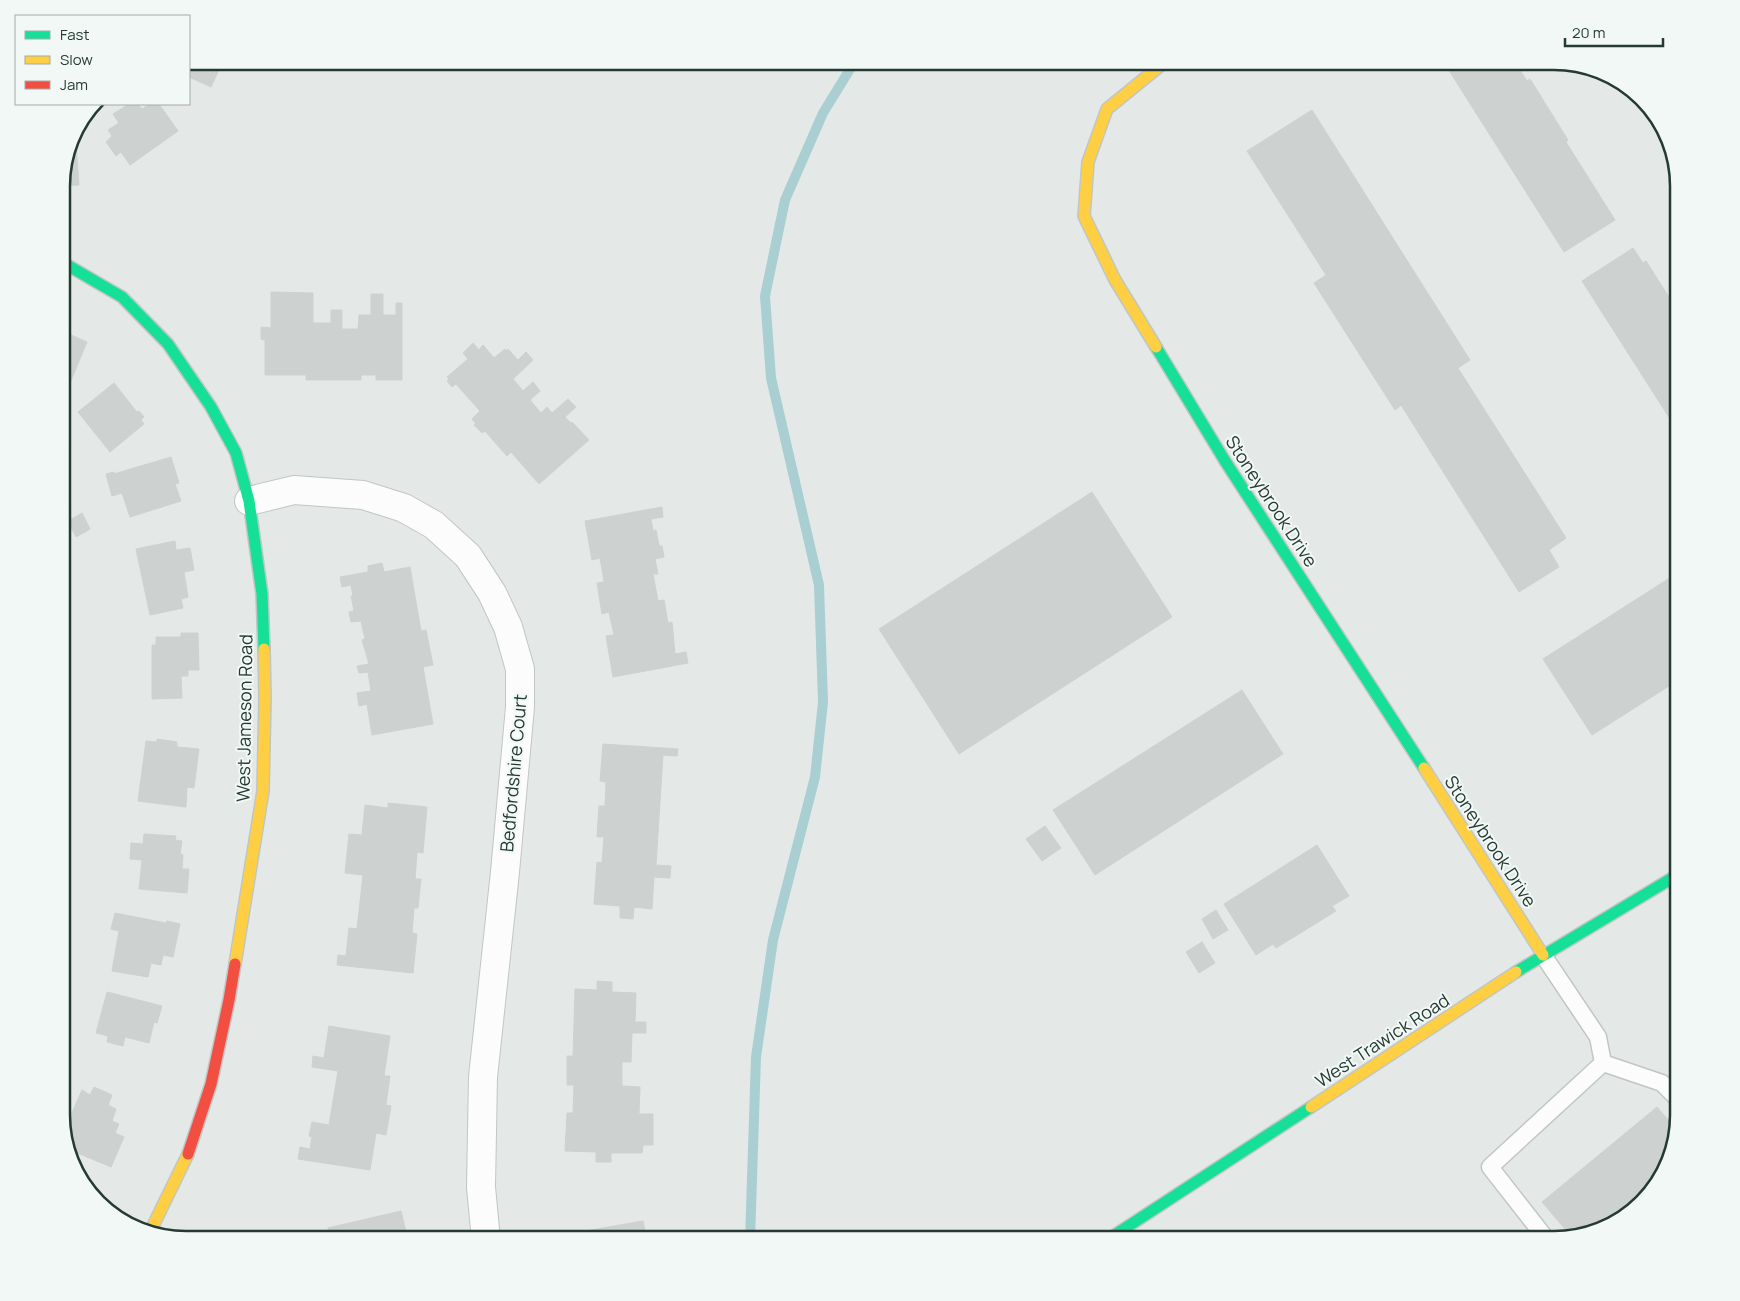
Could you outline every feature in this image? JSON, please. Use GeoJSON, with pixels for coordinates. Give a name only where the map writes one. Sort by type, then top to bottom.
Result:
{"type":"FeatureCollection","features":[{"type":"Feature","properties":{"kind":"street","name":"Stoneybrook Drive"},"geometry":{"type":"LineString","coordinates":[[1155,70],[1107,109],[1088,162],[1084,216],[1115,280],[1225,460],[1543,955]]}},
{"type":"Feature","properties":{"kind":"street","name":"West Jameson Road"},"geometry":{"type":"LineString","coordinates":[[70,267],[122,297],[168,344],[211,407],[236,453],[249,501],[262,594],[265,698],[263,791],[229,1000],[211,1084],[190,1149],[153,1226]]}},
{"type":"Feature","properties":{"kind":"street","name":"Bedfordshire Court"},"geometry":{"type":"LineString","coordinates":[[249,501],[294,490],[363,495],[404,508],[434,525],[468,556],[492,593],[508,627],[520,670],[520,707],[483,1077],[480,1187],[485,1231]]}},
{"type":"Feature","properties":{"kind":"street","name":"West Trawick Road"},"geometry":{"type":"LineString","coordinates":[[1120,1231],[1543,955],[1670,879]]}},
{"type":"Feature","properties":{"kind":"lane"},"geometry":{"type":"LineString","coordinates":[[1543,955],[1598,1037],[1603,1062]]}},
{"type":"Feature","properties":{"kind":"lane"},"geometry":{"type":"LineString","coordinates":[[1603,1062],[1662,1083],[1670,1091]]}},
{"type":"Feature","properties":{"kind":"lane"},"geometry":{"type":"LineString","coordinates":[[1540,1231],[1490,1167],[1603,1062]]}},
{"type":"Feature","properties":{"kind":"building"},"geometry":{"type":"Polygon","coordinates":[[[190,70],[219,70],[211,87],[190,77],[190,70]]]}},
{"type":"Feature","properties":{"kind":"building"},"geometry":{"type":"Polygon","coordinates":[[[1449,70],[1520,70],[1527,81],[1530,79],[1568,140],[1566,142],[1615,220],[1564,252],[1449,70]]]}},
{"type":"Feature","properties":{"kind":"building"},"geometry":{"type":"Polygon","coordinates":[[[127,105],[139,105],[142,109],[148,105],[160,105],[178,131],[130,165],[121,152],[116,156],[106,142],[112,136],[108,130],[119,123],[113,114],[127,105]]]}},
{"type":"Feature","properties":{"kind":"building"},"geometry":{"type":"Polygon","coordinates":[[[1312,110],[1470,360],[1458,368],[1566,538],[1549,550],[1559,567],[1519,592],[1401,405],[1395,410],[1314,283],[1326,275],[1247,151],[1312,110]]]}},
{"type":"Feature","properties":{"kind":"building"},"geometry":{"type":"Polygon","coordinates":[[[76,149],[79,185],[70,186],[71,171],[76,149]]]}},
{"type":"Feature","properties":{"kind":"building"},"geometry":{"type":"Polygon","coordinates":[[[1633,248],[1643,263],[1646,261],[1670,299],[1670,419],[1582,281],[1633,248]]]}},
{"type":"Feature","properties":{"kind":"building"},"geometry":{"type":"Polygon","coordinates":[[[271,292],[313,293],[313,323],[331,323],[331,310],[342,310],[342,329],[358,329],[359,315],[371,315],[371,294],[383,294],[383,315],[396,315],[396,303],[402,303],[402,380],[376,380],[376,375],[361,375],[361,380],[306,380],[306,375],[265,375],[265,340],[261,339],[261,327],[271,328],[271,292]]]}},
{"type":"Feature","properties":{"kind":"building"},"geometry":{"type":"Polygon","coordinates":[[[70,335],[87,342],[70,383],[70,335]]]}},
{"type":"Feature","properties":{"kind":"building"},"geometry":{"type":"Polygon","coordinates":[[[473,343],[479,350],[483,345],[494,358],[505,349],[506,351],[508,349],[518,360],[526,352],[533,360],[513,379],[523,391],[533,382],[540,391],[530,400],[541,413],[547,407],[552,413],[568,399],[576,407],[565,417],[589,440],[539,484],[511,452],[507,456],[485,431],[482,433],[474,425],[476,424],[472,419],[480,411],[456,384],[452,387],[447,381],[449,379],[447,377],[468,359],[463,353],[473,343]]]}},
{"type":"Feature","properties":{"kind":"building"},"geometry":{"type":"Polygon","coordinates":[[[114,383],[136,411],[139,411],[144,417],[141,420],[144,424],[110,452],[78,412],[114,383]]]}},
{"type":"Feature","properties":{"kind":"building"},"geometry":{"type":"Polygon","coordinates":[[[171,457],[179,483],[175,484],[181,501],[130,517],[122,493],[112,496],[106,474],[114,472],[114,474],[171,457]]]}},
{"type":"Feature","properties":{"kind":"building"},"geometry":{"type":"Polygon","coordinates":[[[1092,492],[1172,617],[959,754],[879,629],[1092,492]]]}},
{"type":"Feature","properties":{"kind":"building"},"geometry":{"type":"Polygon","coordinates":[[[662,507],[663,517],[651,519],[653,531],[656,530],[659,546],[662,546],[664,557],[655,559],[658,574],[653,574],[658,601],[664,600],[668,623],[672,622],[675,654],[686,652],[688,663],[613,677],[606,636],[614,635],[609,612],[602,614],[597,583],[604,582],[600,558],[592,560],[585,521],[662,507]]]}},
{"type":"Feature","properties":{"kind":"building"},"geometry":{"type":"Polygon","coordinates":[[[82,513],[90,529],[76,537],[70,525],[70,520],[82,513]]]}},
{"type":"Feature","properties":{"kind":"building"},"geometry":{"type":"Polygon","coordinates":[[[175,541],[176,550],[190,548],[194,570],[184,572],[188,597],[181,599],[183,608],[150,615],[136,549],[175,541]]]}},
{"type":"Feature","properties":{"kind":"building"},"geometry":{"type":"Polygon","coordinates":[[[382,563],[384,572],[410,567],[421,631],[426,630],[433,665],[423,667],[433,724],[372,735],[367,704],[359,706],[357,693],[371,691],[368,672],[359,673],[357,666],[369,664],[362,640],[365,639],[361,621],[351,622],[349,612],[354,611],[351,585],[342,587],[340,577],[368,572],[368,566],[382,563]]]}},
{"type":"Feature","properties":{"kind":"building"},"geometry":{"type":"Polygon","coordinates":[[[1670,578],[1670,688],[1669,686],[1592,735],[1543,659],[1670,578]]]}},
{"type":"Feature","properties":{"kind":"building"},"geometry":{"type":"Polygon","coordinates":[[[181,633],[198,633],[199,670],[188,670],[188,676],[181,676],[182,698],[152,699],[152,645],[156,645],[156,637],[181,637],[181,633]]]}},
{"type":"Feature","properties":{"kind":"building"},"geometry":{"type":"Polygon","coordinates":[[[1242,690],[1283,754],[1095,875],[1053,810],[1242,690]]]}},
{"type":"Feature","properties":{"kind":"building"},"geometry":{"type":"Polygon","coordinates":[[[157,739],[177,742],[177,747],[199,749],[194,788],[187,787],[186,807],[138,801],[146,741],[157,742],[157,739]]]}},
{"type":"Feature","properties":{"kind":"building"},"geometry":{"type":"Polygon","coordinates":[[[603,744],[678,749],[677,756],[663,755],[656,865],[671,866],[670,878],[654,877],[652,909],[634,907],[633,919],[620,918],[620,906],[594,904],[597,862],[602,863],[604,837],[597,837],[599,806],[605,806],[606,782],[600,781],[603,744]]]}},
{"type":"Feature","properties":{"kind":"building"},"geometry":{"type":"Polygon","coordinates":[[[388,803],[427,807],[423,853],[417,852],[415,879],[421,879],[418,908],[414,908],[412,933],[417,934],[413,973],[337,965],[338,955],[346,956],[349,928],[357,929],[363,875],[345,873],[349,834],[362,835],[365,805],[388,808],[388,803]]]}},
{"type":"Feature","properties":{"kind":"building"},"geometry":{"type":"Polygon","coordinates":[[[1045,826],[1061,848],[1042,861],[1026,839],[1045,826]]]}},
{"type":"Feature","properties":{"kind":"building"},"geometry":{"type":"Polygon","coordinates":[[[144,834],[176,836],[175,840],[182,841],[180,854],[183,855],[182,869],[189,869],[187,893],[139,889],[142,860],[130,859],[131,843],[143,844],[144,834]]]}},
{"type":"Feature","properties":{"kind":"building"},"geometry":{"type":"Polygon","coordinates":[[[1317,845],[1349,896],[1332,906],[1336,911],[1276,948],[1273,944],[1256,955],[1224,904],[1317,845]]]}},
{"type":"Feature","properties":{"kind":"building"},"geometry":{"type":"Polygon","coordinates":[[[1216,910],[1228,930],[1213,939],[1202,919],[1216,910]]]}},
{"type":"Feature","properties":{"kind":"building"},"geometry":{"type":"Polygon","coordinates":[[[115,913],[180,924],[173,957],[163,955],[161,965],[151,963],[148,977],[112,971],[119,931],[111,929],[115,913]]]}},
{"type":"Feature","properties":{"kind":"building"},"geometry":{"type":"Polygon","coordinates":[[[1202,942],[1215,963],[1199,973],[1186,952],[1202,942]]]}},
{"type":"Feature","properties":{"kind":"building"},"geometry":{"type":"Polygon","coordinates":[[[597,981],[612,982],[612,992],[636,993],[635,1022],[646,1022],[646,1033],[632,1033],[631,1062],[622,1062],[622,1086],[640,1087],[639,1114],[653,1114],[653,1145],[643,1145],[642,1153],[611,1153],[611,1162],[596,1162],[596,1152],[565,1151],[567,1113],[573,1113],[574,1085],[567,1085],[567,1056],[573,1056],[575,989],[597,990],[597,981]]]}},
{"type":"Feature","properties":{"kind":"building"},"geometry":{"type":"Polygon","coordinates":[[[107,992],[162,1006],[157,1023],[154,1022],[149,1043],[125,1037],[123,1046],[107,1042],[108,1036],[96,1033],[107,992]]]}},
{"type":"Feature","properties":{"kind":"building"},"geometry":{"type":"Polygon","coordinates":[[[329,1026],[390,1036],[384,1076],[390,1076],[386,1105],[391,1106],[386,1135],[376,1133],[370,1170],[298,1159],[300,1147],[310,1149],[312,1137],[309,1136],[312,1122],[329,1125],[338,1071],[312,1067],[313,1056],[324,1058],[329,1026]]]}},
{"type":"Feature","properties":{"kind":"building"},"geometry":{"type":"Polygon","coordinates":[[[94,1087],[112,1095],[108,1105],[116,1109],[112,1121],[119,1124],[115,1133],[124,1137],[111,1167],[77,1153],[74,1145],[70,1117],[82,1090],[90,1095],[94,1087]]]}},
{"type":"Feature","properties":{"kind":"building"},"geometry":{"type":"Polygon","coordinates":[[[1657,1107],[1670,1122],[1668,1138],[1658,1166],[1646,1186],[1625,1207],[1598,1222],[1566,1230],[1542,1202],[1657,1107]]]}},
{"type":"Feature","properties":{"kind":"building"},"geometry":{"type":"Polygon","coordinates":[[[401,1211],[406,1231],[329,1231],[328,1228],[401,1211]]]}},
{"type":"Feature","properties":{"kind":"building"},"geometry":{"type":"Polygon","coordinates":[[[643,1221],[645,1231],[585,1231],[643,1221]]]}},
{"type":"Feature","properties":{"kind":"waterway"},"geometry":{"type":"LineString","coordinates":[[750,1231],[756,1057],[773,940],[815,777],[823,702],[819,585],[771,378],[765,296],[785,200],[823,113],[849,70]]}},
{"type":"Feature","properties":{"kind":"traffic: fast"},"geometry":{"type":"LineString","coordinates":[[70,267],[122,297],[168,344],[211,407],[236,453],[249,501],[262,594],[264,649]]}},
{"type":"Feature","properties":{"kind":"traffic: fast"},"geometry":{"type":"LineString","coordinates":[[1156,347],[1225,461],[1424,768]]}},
{"type":"Feature","properties":{"kind":"traffic: fast"},"geometry":{"type":"LineString","coordinates":[[1516,972],[1670,879]]}},
{"type":"Feature","properties":{"kind":"traffic: fast"},"geometry":{"type":"LineString","coordinates":[[1121,1231],[1311,1107]]}},
{"type":"Feature","properties":{"kind":"traffic: slow"},"geometry":{"type":"LineString","coordinates":[[1155,70],[1107,109],[1088,162],[1084,216],[1115,280],[1156,347]]}},
{"type":"Feature","properties":{"kind":"traffic: slow"},"geometry":{"type":"LineString","coordinates":[[235,964],[263,791],[264,649]]}},
{"type":"Feature","properties":{"kind":"traffic: slow"},"geometry":{"type":"LineString","coordinates":[[1424,768],[1543,955]]}},
{"type":"Feature","properties":{"kind":"traffic: slow"},"geometry":{"type":"LineString","coordinates":[[1311,1107],[1516,972]]}},
{"type":"Feature","properties":{"kind":"traffic: slow"},"geometry":{"type":"LineString","coordinates":[[153,1226],[188,1154]]}},
{"type":"Feature","properties":{"kind":"traffic: jam"},"geometry":{"type":"LineString","coordinates":[[188,1154],[211,1084],[235,964]]}}]}
